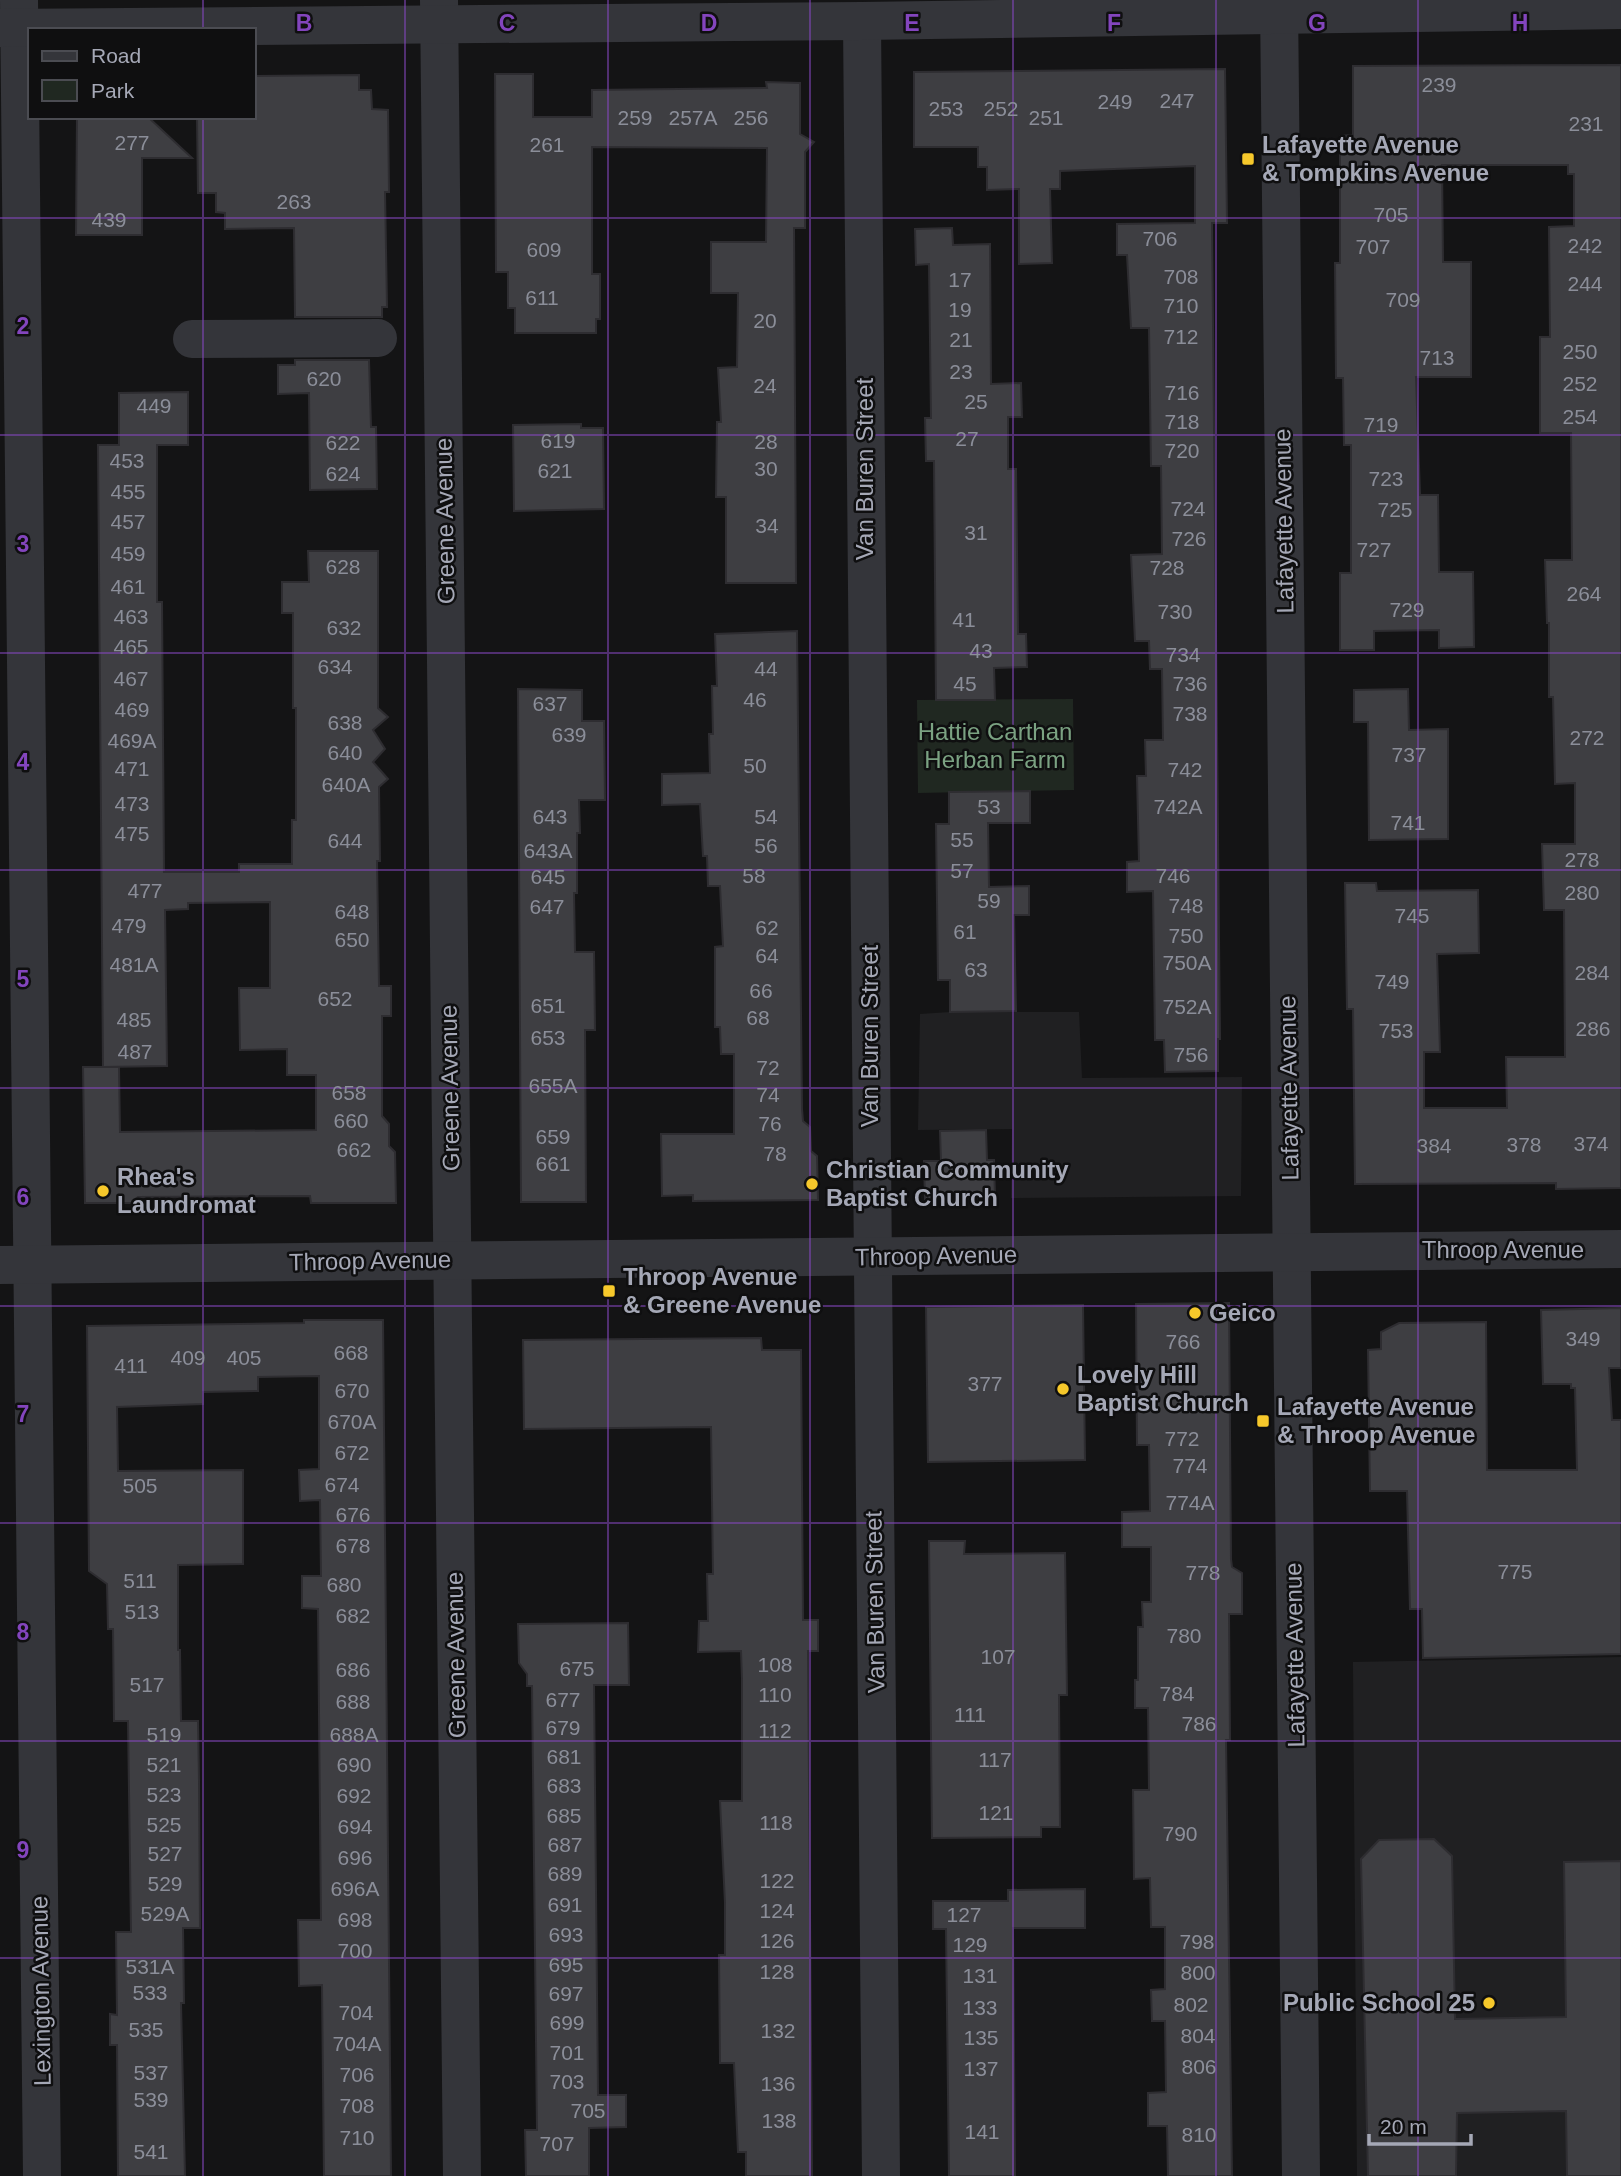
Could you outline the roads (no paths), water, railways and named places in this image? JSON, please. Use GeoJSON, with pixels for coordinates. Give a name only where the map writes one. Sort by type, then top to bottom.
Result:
{"type":"FeatureCollection","features":[{"type":"Feature","properties":{"kind":"street"},"geometry":{"type":"LineString","coordinates":[[13,19],[439,12],[862,21],[1279,7],[1621,10]]}},
{"type":"Feature","properties":{"kind":"street","name":"Lafayette Avenue"},"geometry":{"type":"LineString","coordinates":[[1279,7],[1301,2176]]}},
{"type":"Feature","properties":{"kind":"street","name":"Greene Avenue"},"geometry":{"type":"LineString","coordinates":[[439,12],[462,2176]]}},
{"type":"Feature","properties":{"kind":"street","name":"Lexington Avenue"},"geometry":{"type":"LineString","coordinates":[[13,19],[16,1265],[42,2176]]}},
{"type":"Feature","properties":{"kind":"street","name":"Van Buren Street"},"geometry":{"type":"LineString","coordinates":[[862,21],[881,2176]]}},
{"type":"Feature","properties":{"kind":"street"},"geometry":{"type":"LineString","coordinates":[[192,339],[378,338]]}},
{"type":"Feature","properties":{"kind":"street","name":"Throop Avenue"},"geometry":{"type":"LineString","coordinates":[[16,1265],[1621,1249]]}},
{"type":"Feature","properties":{"kind":"place","name":"Lafayette Avenue & Tompkins Avenue"},"geometry":{"type":"Point","coordinates":[1248,159]}},
{"type":"Feature","properties":{"kind":"place","name":"Christian Community Baptist Church"},"geometry":{"type":"Point","coordinates":[812,1184]}},
{"type":"Feature","properties":{"kind":"place","name":"Rhea's Laundromat"},"geometry":{"type":"Point","coordinates":[103,1191]}},
{"type":"Feature","properties":{"kind":"place","name":"Throop Avenue & Greene Avenue"},"geometry":{"type":"Point","coordinates":[609,1291]}},
{"type":"Feature","properties":{"kind":"place","name":"Geico"},"geometry":{"type":"Point","coordinates":[1195,1313]}},
{"type":"Feature","properties":{"kind":"place","name":"Lovely Hill Baptist Church"},"geometry":{"type":"Point","coordinates":[1063,1389]}},
{"type":"Feature","properties":{"kind":"place","name":"Lafayette Avenue & Throop Avenue"},"geometry":{"type":"Point","coordinates":[1263,1421]}},
{"type":"Feature","properties":{"kind":"place","name":"Public School 25"},"geometry":{"type":"Point","coordinates":[1489,2003]}},
{"type":"Feature","properties":{"kind":"park label","name":"Hattie Carthan Herban Farm"},"geometry":{"type":"Point","coordinates":[995,746]}}]}
